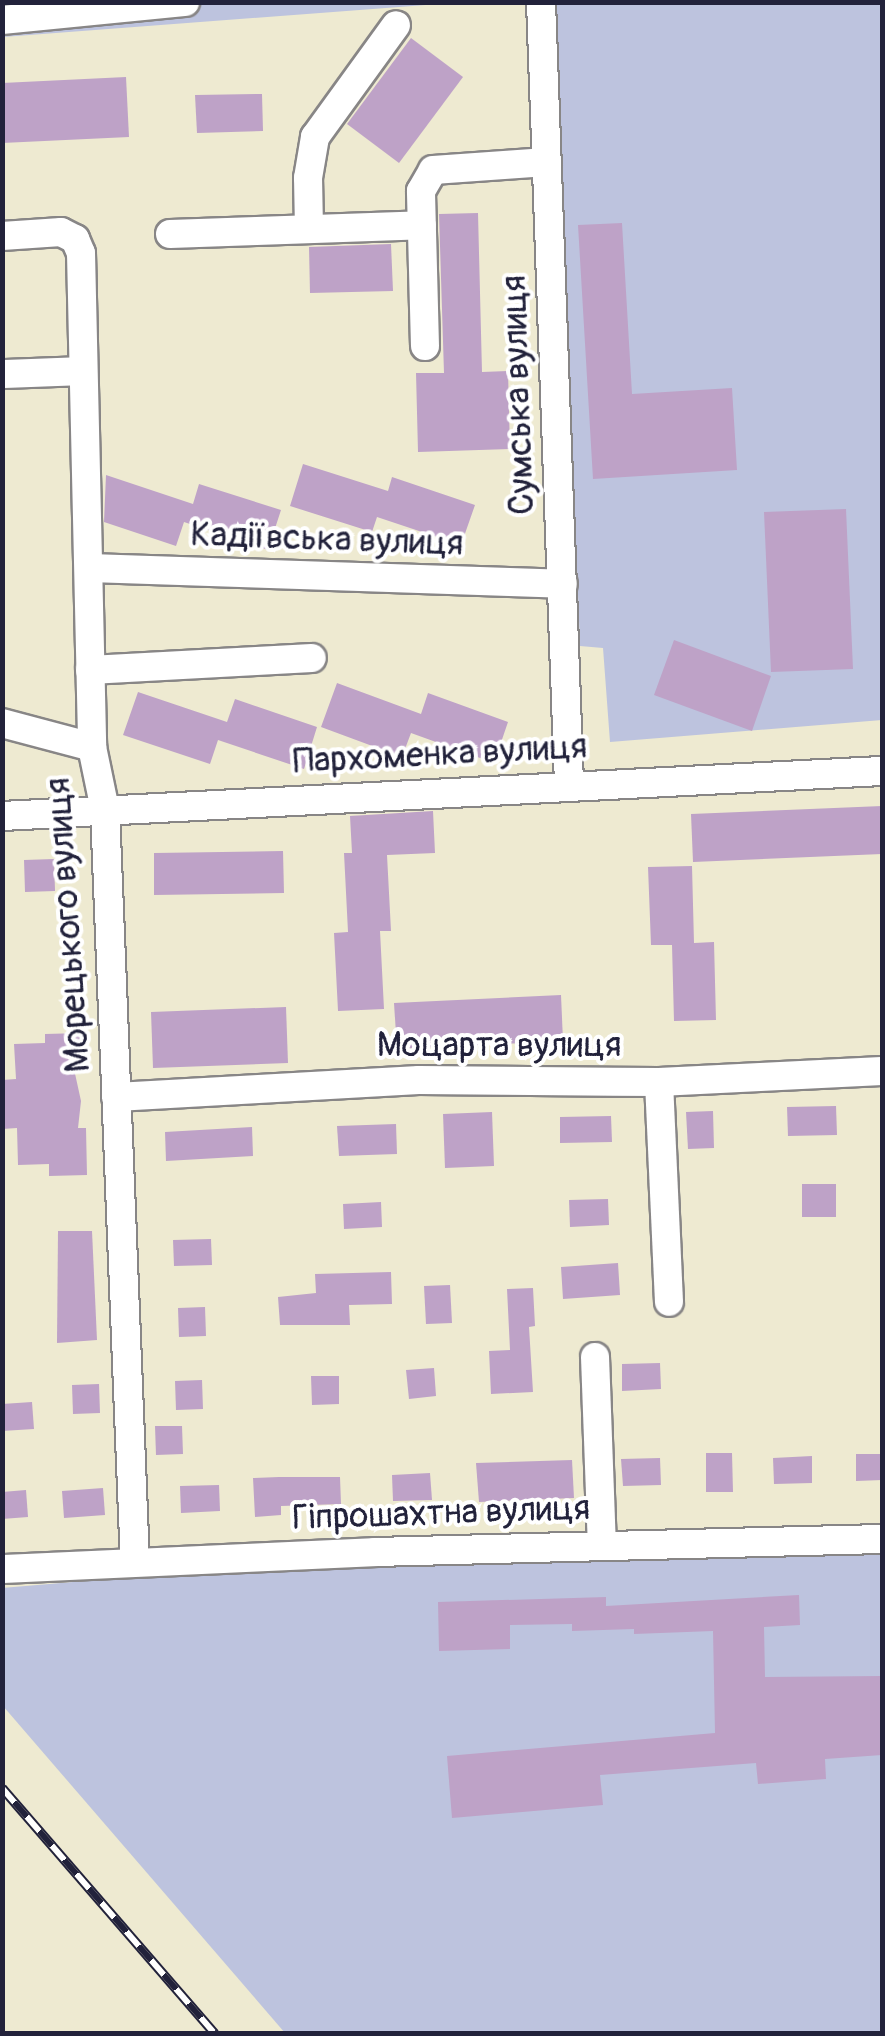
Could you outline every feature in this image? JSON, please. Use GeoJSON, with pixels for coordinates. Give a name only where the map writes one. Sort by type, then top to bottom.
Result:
{"type":"FeatureCollection","features":[{"type":"Feature","properties":{"kind":"street"},"geometry":{"type":"LineString","coordinates":[[2,20],[44,9],[184,2]]}},
{"type":"Feature","properties":{"kind":"street","name":"Сумська вулиця"},"geometry":{"type":"LineString","coordinates":[[541,2],[569,784]]}},
{"type":"Feature","properties":{"kind":"street"},"geometry":{"type":"LineString","coordinates":[[308,230],[308,178],[316,137],[396,24]]}},
{"type":"Feature","properties":{"kind":"street"},"geometry":{"type":"LineString","coordinates":[[425,346],[422,190],[433,170],[547,162]]}},
{"type":"Feature","properties":{"kind":"street"},"geometry":{"type":"LineString","coordinates":[[170,234],[422,225]]}},
{"type":"Feature","properties":{"kind":"street","name":"Морецького вулиця"},"geometry":{"type":"LineString","coordinates":[[2,236],[62,232],[75,238],[81,253],[92,746],[105,810],[136,1562]]}},
{"type":"Feature","properties":{"kind":"street"},"geometry":{"type":"LineString","coordinates":[[2,374],[83,370]]}},
{"type":"Feature","properties":{"kind":"street","name":"Кадіївська вулиця"},"geometry":{"type":"LineString","coordinates":[[89,568],[563,584]]}},
{"type":"Feature","properties":{"kind":"street"},"geometry":{"type":"LineString","coordinates":[[90,670],[312,658]]}},
{"type":"Feature","properties":{"kind":"street"},"geometry":{"type":"LineString","coordinates":[[2,723],[92,746]]}},
{"type":"Feature","properties":{"kind":"street","name":"Пархоменка вулиця"},"geometry":{"type":"LineString","coordinates":[[2,816],[569,784],[882,771]]}},
{"type":"Feature","properties":{"kind":"street","name":"Моцарта вулиця"},"geometry":{"type":"LineString","coordinates":[[116,1097],[419,1080],[659,1082],[882,1071]]}},
{"type":"Feature","properties":{"kind":"street"},"geometry":{"type":"LineString","coordinates":[[659,1082],[669,1302]]}},
{"type":"Feature","properties":{"kind":"street"},"geometry":{"type":"LineString","coordinates":[[595,1357],[602,1545]]}},
{"type":"Feature","properties":{"kind":"street","name":"Гіпрошахтна вулиця"},"geometry":{"type":"LineString","coordinates":[[2,1570],[602,1545],[882,1539]]}},
{"type":"Feature","properties":{"kind":"shaded area"},"geometry":{"type":"Polygon","coordinates":[[[3,3],[452,3],[3,37],[3,3]]]}},
{"type":"Feature","properties":{"kind":"shaded area"},"geometry":{"type":"Polygon","coordinates":[[[555,3],[882,3],[882,720],[610,742],[603,648],[580,646],[555,3]]]}},
{"type":"Feature","properties":{"kind":"shaded area"},"geometry":{"type":"Polygon","coordinates":[[[882,1551],[882,2033],[285,2033],[3,1706],[2,1588],[238,1568],[882,1551]]]}},
{"type":"Feature","properties":{"kind":"building"},"geometry":{"type":"Polygon","coordinates":[[[411,38],[463,77],[399,163],[347,124],[411,38]]]}},
{"type":"Feature","properties":{"kind":"building"},"geometry":{"type":"Polygon","coordinates":[[[126,77],[129,137],[2,143],[2,83],[126,77]]]}},
{"type":"Feature","properties":{"kind":"building"},"geometry":{"type":"Polygon","coordinates":[[[262,94],[263,131],[197,133],[195,95],[262,94]]]}},
{"type":"Feature","properties":{"kind":"building"},"geometry":{"type":"Polygon","coordinates":[[[478,213],[482,372],[508,371],[510,449],[418,452],[416,373],[444,373],[439,214],[478,213]]]}},
{"type":"Feature","properties":{"kind":"building"},"geometry":{"type":"Polygon","coordinates":[[[622,223],[632,394],[732,388],[737,470],[593,479],[578,225],[622,223]]]}},
{"type":"Feature","properties":{"kind":"building"},"geometry":{"type":"Polygon","coordinates":[[[391,244],[393,291],[310,293],[309,247],[391,244]]]}},
{"type":"Feature","properties":{"kind":"building"},"geometry":{"type":"Polygon","coordinates":[[[303,464],[388,491],[392,477],[475,505],[461,545],[377,517],[372,532],[290,506],[303,464]]]}},
{"type":"Feature","properties":{"kind":"building"},"geometry":{"type":"Polygon","coordinates":[[[106,475],[193,504],[199,484],[281,510],[268,550],[184,522],[176,546],[104,522],[106,475]]]}},
{"type":"Feature","properties":{"kind":"building"},"geometry":{"type":"Polygon","coordinates":[[[846,509],[853,669],[771,672],[764,512],[846,509]]]}},
{"type":"Feature","properties":{"kind":"building"},"geometry":{"type":"Polygon","coordinates":[[[674,640],[771,676],[752,731],[654,695],[674,640]]]}},
{"type":"Feature","properties":{"kind":"building"},"geometry":{"type":"Polygon","coordinates":[[[337,683],[421,714],[428,693],[508,722],[494,763],[411,733],[402,757],[321,727],[337,683]]]}},
{"type":"Feature","properties":{"kind":"building"},"geometry":{"type":"Polygon","coordinates":[[[138,692],[227,722],[235,699],[317,727],[304,769],[218,740],[210,764],[123,735],[138,692]]]}},
{"type":"Feature","properties":{"kind":"building"},"geometry":{"type":"Polygon","coordinates":[[[882,806],[882,854],[693,862],[691,814],[882,806]]]}},
{"type":"Feature","properties":{"kind":"building"},"geometry":{"type":"Polygon","coordinates":[[[433,811],[435,853],[387,855],[391,931],[380,931],[384,1009],[338,1011],[334,933],[348,932],[344,853],[352,853],[350,816],[433,811]]]}},
{"type":"Feature","properties":{"kind":"building"},"geometry":{"type":"Polygon","coordinates":[[[283,851],[284,893],[154,895],[154,853],[283,851]]]}},
{"type":"Feature","properties":{"kind":"building"},"geometry":{"type":"Polygon","coordinates":[[[54,859],[55,891],[25,892],[24,860],[54,859]]]}},
{"type":"Feature","properties":{"kind":"building"},"geometry":{"type":"Polygon","coordinates":[[[692,866],[694,943],[714,942],[716,1020],[674,1021],[672,945],[651,945],[648,867],[692,866]]]}},
{"type":"Feature","properties":{"kind":"building"},"geometry":{"type":"Polygon","coordinates":[[[561,995],[563,1041],[397,1049],[394,1003],[561,995]]]}},
{"type":"Feature","properties":{"kind":"building"},"geometry":{"type":"Polygon","coordinates":[[[286,1007],[288,1063],[153,1068],[151,1012],[286,1007]]]}},
{"type":"Feature","properties":{"kind":"building"},"geometry":{"type":"Polygon","coordinates":[[[82,1033],[83,1068],[74,1069],[81,1101],[78,1128],[86,1128],[87,1175],[49,1176],[49,1164],[18,1165],[17,1128],[2,1129],[2,1080],[16,1079],[14,1044],[45,1043],[45,1034],[82,1033]]]}},
{"type":"Feature","properties":{"kind":"building"},"geometry":{"type":"Polygon","coordinates":[[[836,1106],[837,1135],[788,1136],[787,1107],[836,1106]]]}},
{"type":"Feature","properties":{"kind":"building"},"geometry":{"type":"Polygon","coordinates":[[[713,1111],[714,1148],[688,1149],[686,1112],[713,1111]]]}},
{"type":"Feature","properties":{"kind":"building"},"geometry":{"type":"Polygon","coordinates":[[[492,1112],[494,1166],[445,1168],[443,1114],[492,1112]]]}},
{"type":"Feature","properties":{"kind":"building"},"geometry":{"type":"Polygon","coordinates":[[[611,1116],[612,1142],[560,1143],[560,1117],[611,1116]]]}},
{"type":"Feature","properties":{"kind":"building"},"geometry":{"type":"Polygon","coordinates":[[[396,1124],[397,1154],[339,1156],[337,1126],[396,1124]]]}},
{"type":"Feature","properties":{"kind":"building"},"geometry":{"type":"Polygon","coordinates":[[[252,1127],[253,1156],[166,1161],[165,1132],[252,1127]]]}},
{"type":"Feature","properties":{"kind":"building"},"geometry":{"type":"Polygon","coordinates":[[[802,1184],[836,1184],[836,1217],[802,1217],[802,1184]]]}},
{"type":"Feature","properties":{"kind":"building"},"geometry":{"type":"Polygon","coordinates":[[[608,1199],[609,1225],[570,1227],[569,1200],[608,1199]]]}},
{"type":"Feature","properties":{"kind":"building"},"geometry":{"type":"Polygon","coordinates":[[[381,1202],[382,1227],[344,1229],[343,1204],[381,1202]]]}},
{"type":"Feature","properties":{"kind":"building"},"geometry":{"type":"Polygon","coordinates":[[[58,1231],[92,1231],[97,1340],[57,1343],[58,1231]]]}},
{"type":"Feature","properties":{"kind":"building"},"geometry":{"type":"Polygon","coordinates":[[[211,1239],[212,1265],[174,1266],[173,1240],[211,1239]]]}},
{"type":"Feature","properties":{"kind":"building"},"geometry":{"type":"Polygon","coordinates":[[[618,1263],[620,1295],[563,1299],[561,1267],[618,1263]]]}},
{"type":"Feature","properties":{"kind":"building"},"geometry":{"type":"Polygon","coordinates":[[[391,1272],[392,1304],[349,1305],[350,1325],[280,1325],[278,1297],[316,1293],[315,1274],[391,1272]]]}},
{"type":"Feature","properties":{"kind":"building"},"geometry":{"type":"Polygon","coordinates":[[[450,1285],[452,1323],[426,1324],[424,1286],[450,1285]]]}},
{"type":"Feature","properties":{"kind":"building"},"geometry":{"type":"Polygon","coordinates":[[[533,1288],[535,1326],[529,1327],[533,1392],[491,1394],[489,1351],[510,1350],[507,1289],[533,1288]]]}},
{"type":"Feature","properties":{"kind":"building"},"geometry":{"type":"Polygon","coordinates":[[[205,1307],[206,1336],[179,1337],[178,1308],[205,1307]]]}},
{"type":"Feature","properties":{"kind":"building"},"geometry":{"type":"Polygon","coordinates":[[[660,1363],[661,1389],[622,1391],[622,1364],[660,1363]]]}},
{"type":"Feature","properties":{"kind":"building"},"geometry":{"type":"Polygon","coordinates":[[[434,1368],[436,1396],[409,1399],[406,1370],[434,1368]]]}},
{"type":"Feature","properties":{"kind":"building"},"geometry":{"type":"Polygon","coordinates":[[[311,1376],[339,1376],[339,1404],[312,1405],[311,1376]]]}},
{"type":"Feature","properties":{"kind":"building"},"geometry":{"type":"Polygon","coordinates":[[[202,1380],[203,1409],[176,1410],[175,1381],[202,1380]]]}},
{"type":"Feature","properties":{"kind":"building"},"geometry":{"type":"Polygon","coordinates":[[[99,1384],[100,1413],[73,1414],[72,1385],[99,1384]]]}},
{"type":"Feature","properties":{"kind":"building"},"geometry":{"type":"Polygon","coordinates":[[[32,1402],[34,1429],[2,1431],[2,1404],[32,1402]]]}},
{"type":"Feature","properties":{"kind":"building"},"geometry":{"type":"Polygon","coordinates":[[[155,1426],[182,1426],[183,1454],[156,1455],[155,1426]]]}},
{"type":"Feature","properties":{"kind":"building"},"geometry":{"type":"Polygon","coordinates":[[[706,1453],[732,1453],[733,1492],[706,1492],[706,1453]]]}},
{"type":"Feature","properties":{"kind":"building"},"geometry":{"type":"Polygon","coordinates":[[[856,1454],[882,1454],[882,1480],[856,1481],[856,1454]]]}},
{"type":"Feature","properties":{"kind":"building"},"geometry":{"type":"Polygon","coordinates":[[[812,1456],[812,1483],[774,1484],[773,1458],[812,1456]]]}},
{"type":"Feature","properties":{"kind":"building"},"geometry":{"type":"Polygon","coordinates":[[[660,1458],[661,1485],[623,1486],[621,1459],[660,1458]]]}},
{"type":"Feature","properties":{"kind":"building"},"geometry":{"type":"Polygon","coordinates":[[[572,1460],[574,1498],[479,1502],[476,1463],[572,1460]]]}},
{"type":"Feature","properties":{"kind":"building"},"geometry":{"type":"Polygon","coordinates":[[[430,1473],[432,1500],[393,1501],[392,1475],[430,1473]]]}},
{"type":"Feature","properties":{"kind":"building"},"geometry":{"type":"Polygon","coordinates":[[[340,1477],[341,1504],[281,1506],[281,1515],[255,1517],[253,1478],[340,1477]]]}},
{"type":"Feature","properties":{"kind":"building"},"geometry":{"type":"Polygon","coordinates":[[[219,1485],[220,1511],[181,1513],[180,1486],[219,1485]]]}},
{"type":"Feature","properties":{"kind":"building"},"geometry":{"type":"Polygon","coordinates":[[[103,1488],[105,1515],[64,1518],[62,1491],[103,1488]]]}},
{"type":"Feature","properties":{"kind":"building"},"geometry":{"type":"Polygon","coordinates":[[[26,1490],[28,1517],[2,1519],[2,1492],[26,1490]]]}},
{"type":"Feature","properties":{"kind":"building"},"geometry":{"type":"Polygon","coordinates":[[[799,1595],[800,1625],[764,1627],[765,1677],[882,1676],[882,1755],[825,1759],[826,1779],[758,1784],[756,1763],[600,1775],[603,1805],[452,1818],[447,1756],[715,1733],[713,1631],[634,1634],[634,1629],[572,1631],[572,1624],[510,1625],[510,1649],[439,1651],[438,1602],[606,1597],[606,1606],[799,1595]]]}},
{"type":"Feature","properties":{"kind":"railway"},"geometry":{"type":"LineString","coordinates":[[2,1788],[215,2034]]}}]}
